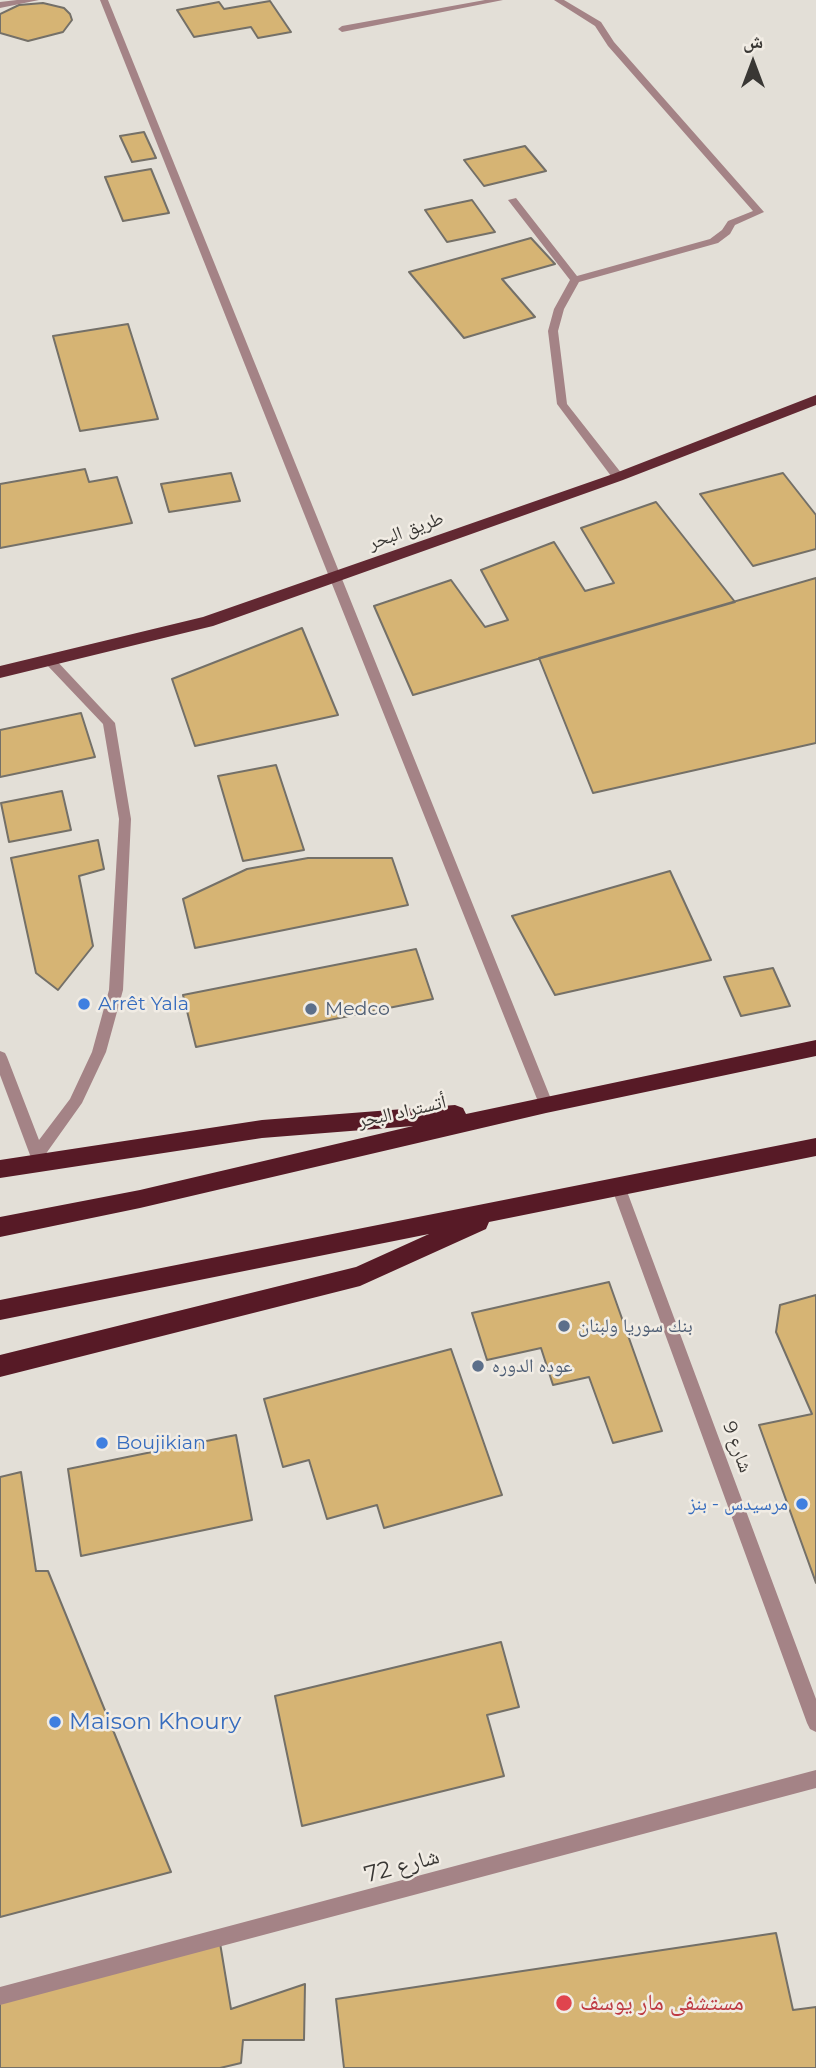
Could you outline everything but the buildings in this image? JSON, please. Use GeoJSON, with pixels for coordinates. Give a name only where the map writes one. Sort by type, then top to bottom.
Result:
{"type":"FeatureCollection","features":[{"type":"Feature","properties":{"kind":"highway","name":"طريق البحر"},"geometry":{"type":"LineString","coordinates":[[0,672],[51,662],[207,622],[336,579],[618,477],[816,400]]}},
{"type":"Feature","properties":{"kind":"highway","name":"أتستراد البحر"},"geometry":{"type":"LineString","coordinates":[[0,1227],[141,1199],[546,1104],[816,1048]]}},
{"type":"Feature","properties":{"kind":"highway"},"geometry":{"type":"LineString","coordinates":[[0,1169],[38,1158],[262,1129],[520,1110]]}},
{"type":"Feature","properties":{"kind":"highway"},"geometry":{"type":"LineString","coordinates":[[0,1310],[816,1147]]}},
{"type":"Feature","properties":{"kind":"highway"},"geometry":{"type":"LineString","coordinates":[[0,1366],[360,1276],[512,1207]]}},
{"type":"Feature","properties":{"kind":"street"},"geometry":{"type":"LineString","coordinates":[[0,5],[36,0]]}},
{"type":"Feature","properties":{"kind":"street"},"geometry":{"type":"LineString","coordinates":[[104,0],[546,1104]]}},
{"type":"Feature","properties":{"kind":"street"},"geometry":{"type":"LineString","coordinates":[[342,29],[499,0]]}},
{"type":"Feature","properties":{"kind":"street"},"geometry":{"type":"LineString","coordinates":[[558,0],[598,24],[611,44],[759,212],[731,223],[726,232],[714,241],[575,281],[559,309],[553,331],[562,404],[618,477]]}},
{"type":"Feature","properties":{"kind":"street"},"geometry":{"type":"LineString","coordinates":[[513,200],[575,281]]}},
{"type":"Feature","properties":{"kind":"street"},"geometry":{"type":"LineString","coordinates":[[38,1158],[75,1103],[99,1052],[116,990],[125,819],[109,723],[51,662]]}},
{"type":"Feature","properties":{"kind":"street"},"geometry":{"type":"LineString","coordinates":[[0,1057],[38,1158]]}},
{"type":"Feature","properties":{"kind":"street","name":"شارع 9"},"geometry":{"type":"LineString","coordinates":[[618,1186],[816,1723]]}},
{"type":"Feature","properties":{"kind":"street","name":"شارع 72"},"geometry":{"type":"LineString","coordinates":[[0,1996],[816,1779]]}},
{"type":"Feature","properties":{"kind":"place","name":"Arrêt Yala"},"geometry":{"type":"Point","coordinates":[84,1004]}},
{"type":"Feature","properties":{"kind":"place","name":"Medco"},"geometry":{"type":"Point","coordinates":[311,1009]}},
{"type":"Feature","properties":{"kind":"place","name":"بنك سوريا ولبنان"},"geometry":{"type":"Point","coordinates":[564,1326]}},
{"type":"Feature","properties":{"kind":"place","name":"عوده الدوره"},"geometry":{"type":"Point","coordinates":[478,1366]}},
{"type":"Feature","properties":{"kind":"place","name":"Boujikian"},"geometry":{"type":"Point","coordinates":[102,1443]}},
{"type":"Feature","properties":{"kind":"place","name":"مرسيدس - بنز"},"geometry":{"type":"Point","coordinates":[802,1504]}},
{"type":"Feature","properties":{"kind":"place","name":"Maison Khoury"},"geometry":{"type":"Point","coordinates":[55,1722]}},
{"type":"Feature","properties":{"kind":"place","name":"مستشفى مار يوسف"},"geometry":{"type":"Point","coordinates":[564,2003]}}]}
